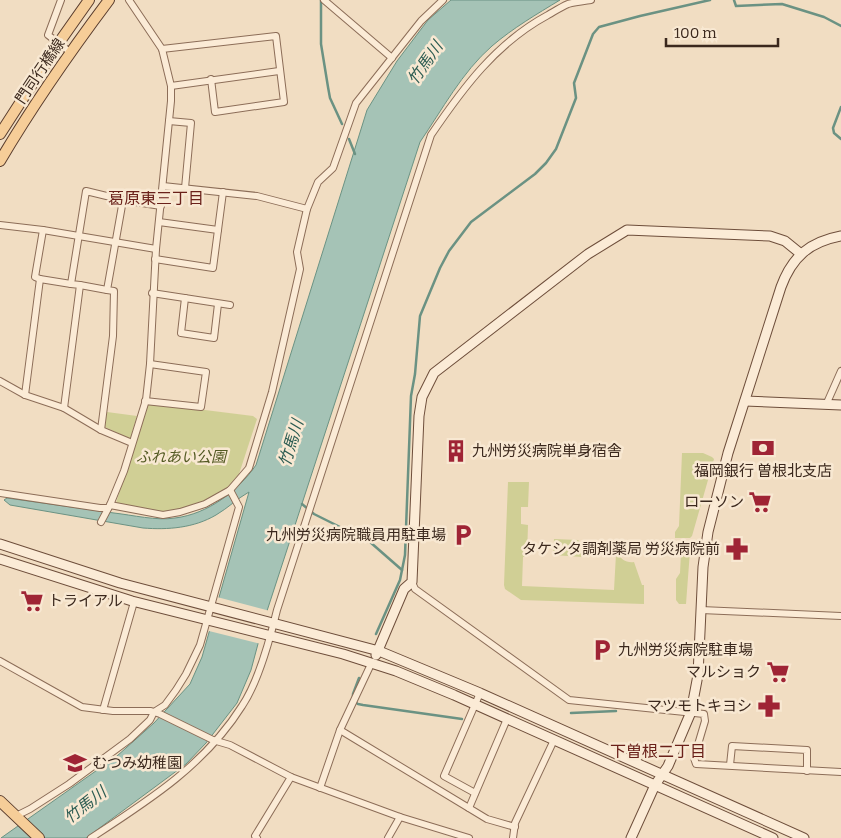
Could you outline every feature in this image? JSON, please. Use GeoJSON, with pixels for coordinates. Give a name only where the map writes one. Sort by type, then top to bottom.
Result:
{"type":"FeatureCollection","features":[{"type":"Feature","properties":{"kind":"main road","name":"門司行橋線"},"geometry":{"type":"LineString","coordinates":[[0,134],[89,0]]}},
{"type":"Feature","properties":{"kind":"main road","name":"門司行橋線"},"geometry":{"type":"LineString","coordinates":[[0,162],[4,148],[70,52],[109,0]]}},
{"type":"Feature","properties":{"kind":"main road"},"geometry":{"type":"LineString","coordinates":[[0,800],[39,838]]}},
{"type":"Feature","properties":{"kind":"street"},"geometry":{"type":"LineString","coordinates":[[61,0],[48,35],[70,52]]}},
{"type":"Feature","properties":{"kind":"street"},"geometry":{"type":"LineString","coordinates":[[100,522],[124,471],[145,401],[150,364],[152,293],[171,86],[162,49],[129,0]]}},
{"type":"Feature","properties":{"kind":"street"},"geometry":{"type":"LineString","coordinates":[[324,0],[392,58]]}},
{"type":"Feature","properties":{"kind":"street"},"geometry":{"type":"LineString","coordinates":[[0,494],[163,515],[205,504],[230,490],[249,468],[272,392],[300,269],[297,252],[307,209],[318,182],[333,168],[356,103],[421,21],[443,0]]}},
{"type":"Feature","properties":{"kind":"street"},"geometry":{"type":"LineString","coordinates":[[91,838],[151,799],[200,759],[243,706],[253,684],[269,636],[431,135],[464,89],[498,51],[528,26],[569,4],[591,0]]}},
{"type":"Feature","properties":{"kind":"street"},"geometry":{"type":"LineString","coordinates":[[162,49],[276,36],[284,102],[215,112],[211,79]]}},
{"type":"Feature","properties":{"kind":"street"},"geometry":{"type":"LineString","coordinates":[[171,86],[279,71]]}},
{"type":"Feature","properties":{"kind":"street"},"geometry":{"type":"LineString","coordinates":[[169,121],[190,123],[186,188]]}},
{"type":"Feature","properties":{"kind":"street"},"geometry":{"type":"LineString","coordinates":[[163,186],[257,196],[307,209]]}},
{"type":"Feature","properties":{"kind":"street"},"geometry":{"type":"LineString","coordinates":[[71,284],[86,191],[122,200],[161,206]]}},
{"type":"Feature","properties":{"kind":"street"},"geometry":{"type":"LineString","coordinates":[[155,259],[213,268],[223,192]]}},
{"type":"Feature","properties":{"kind":"street"},"geometry":{"type":"LineString","coordinates":[[107,290],[122,200]]}},
{"type":"Feature","properties":{"kind":"street"},"geometry":{"type":"LineString","coordinates":[[160,222],[218,230]]}},
{"type":"Feature","properties":{"kind":"street"},"geometry":{"type":"LineString","coordinates":[[0,225],[156,248]]}},
{"type":"Feature","properties":{"kind":"street"},"geometry":{"type":"LineString","coordinates":[[43,230],[35,277],[114,291],[113,336],[101,430]]}},
{"type":"Feature","properties":{"kind":"street"},"geometry":{"type":"LineString","coordinates":[[801,254],[785,241],[770,236],[627,230],[588,254],[434,373],[422,397],[419,416],[412,582],[415,589],[569,700],[704,714],[705,717],[694,758],[695,763],[698,765],[730,765],[841,772]]}},
{"type":"Feature","properties":{"kind":"street"},"geometry":{"type":"LineString","coordinates":[[631,838],[655,785],[674,753],[691,712],[698,676],[703,567],[708,532],[728,454],[786,274],[801,254],[809,247],[841,236]]}},
{"type":"Feature","properties":{"kind":"street"},"geometry":{"type":"LineString","coordinates":[[25,395],[40,279]]}},
{"type":"Feature","properties":{"kind":"street"},"geometry":{"type":"LineString","coordinates":[[64,408],[80,285]]}},
{"type":"Feature","properties":{"kind":"street"},"geometry":{"type":"LineString","coordinates":[[152,293],[230,305]]}},
{"type":"Feature","properties":{"kind":"street"},"geometry":{"type":"LineString","coordinates":[[185,298],[181,332],[214,338],[218,304]]}},
{"type":"Feature","properties":{"kind":"street"},"geometry":{"type":"LineString","coordinates":[[145,401],[202,407],[206,372],[150,364]]}},
{"type":"Feature","properties":{"kind":"street"},"geometry":{"type":"LineString","coordinates":[[826,405],[841,371]]}},
{"type":"Feature","properties":{"kind":"street"},"geometry":{"type":"LineString","coordinates":[[0,381],[25,395],[64,408],[101,430],[132,443]]}},
{"type":"Feature","properties":{"kind":"street"},"geometry":{"type":"LineString","coordinates":[[745,401],[841,406]]}},
{"type":"Feature","properties":{"kind":"street"},"geometry":{"type":"LineString","coordinates":[[15,813],[30,809],[69,784],[130,740],[164,705],[186,674],[200,645],[208,620],[239,507],[230,490]]}},
{"type":"Feature","properties":{"kind":"street"},"geometry":{"type":"LineString","coordinates":[[0,544],[120,583],[379,651],[480,693],[804,838]]}},
{"type":"Feature","properties":{"kind":"street"},"geometry":{"type":"LineString","coordinates":[[0,558],[134,602],[372,662],[475,704],[773,838]]}},
{"type":"Feature","properties":{"kind":"street"},"geometry":{"type":"LineString","coordinates":[[320,788],[340,730],[379,651],[404,589],[412,582]]}},
{"type":"Feature","properties":{"kind":"street"},"geometry":{"type":"LineString","coordinates":[[103,710],[134,602]]}},
{"type":"Feature","properties":{"kind":"street"},"geometry":{"type":"LineString","coordinates":[[701,610],[841,616]]}},
{"type":"Feature","properties":{"kind":"street"},"geometry":{"type":"LineString","coordinates":[[0,661],[82,707],[157,713],[230,745],[291,777],[400,817],[469,838]]}},
{"type":"Feature","properties":{"kind":"street"},"geometry":{"type":"LineString","coordinates":[[475,793],[444,776],[480,693]]}},
{"type":"Feature","properties":{"kind":"street"},"geometry":{"type":"LineString","coordinates":[[469,808],[507,719]]}},
{"type":"Feature","properties":{"kind":"street"},"geometry":{"type":"LineString","coordinates":[[340,730],[487,819],[515,827]]}},
{"type":"Feature","properties":{"kind":"street"},"geometry":{"type":"LineString","coordinates":[[512,838],[515,827],[554,740]]}},
{"type":"Feature","properties":{"kind":"street"},"geometry":{"type":"LineString","coordinates":[[730,765],[732,746],[806,750],[806,771]]}},
{"type":"Feature","properties":{"kind":"street"},"geometry":{"type":"LineString","coordinates":[[257,838],[255,836],[291,777]]}},
{"type":"Feature","properties":{"kind":"street"},"geometry":{"type":"LineString","coordinates":[[388,838],[400,817]]}},
{"type":"Feature","properties":{"kind":"green space","name":"ふれあい公園"},"geometry":{"type":"Polygon","coordinates":[[[149,403],[253,416],[257,419],[239,474],[229,486],[204,502],[164,512],[116,503],[146,405],[149,403]]]}},
{"type":"Feature","properties":{"kind":"green space"},"geometry":{"type":"Polygon","coordinates":[[[107,412],[137,416],[130,439],[103,426],[107,412]]]}},
{"type":"Feature","properties":{"kind":"green space"},"geometry":{"type":"Polygon","coordinates":[[[682,453],[703,453],[714,459],[690,538],[675,538],[675,532],[679,526],[682,453]]]}},
{"type":"Feature","properties":{"kind":"green space"},"geometry":{"type":"Polygon","coordinates":[[[508,482],[529,482],[528,507],[521,507],[521,524],[528,525],[527,557],[523,557],[522,586],[614,590],[616,554],[618,552],[624,560],[634,562],[642,585],[644,585],[644,604],[521,600],[505,589],[508,482]]]}},
{"type":"Feature","properties":{"kind":"green space"},"geometry":{"type":"Polygon","coordinates":[[[554,539],[578,540],[583,545],[582,557],[553,555],[554,539]]]}},
{"type":"Feature","properties":{"kind":"green space"},"geometry":{"type":"Polygon","coordinates":[[[683,551],[690,551],[686,604],[679,604],[676,600],[676,579],[680,573],[681,553],[683,551]]]}},
{"type":"Feature","properties":{"kind":"water","name":"竹馬川"},"geometry":{"type":"Polygon","coordinates":[[[451,0],[560,0],[508,33],[481,56],[462,79],[420,142],[266,614],[251,670],[237,703],[206,743],[186,764],[86,838],[1,838],[117,756],[154,723],[190,684],[202,657],[249,492],[220,512],[199,523],[162,529],[143,528],[10,505],[4,500],[7,498],[168,519],[199,512],[221,500],[249,475],[256,465],[367,110],[397,61],[428,20],[451,0]]]}},
{"type":"Feature","properties":{"kind":"pier"},"geometry":{"type":"Polygon","coordinates":[[[217,597],[270,611],[261,644],[207,632],[217,597]]]}},
{"type":"Feature","properties":{"kind":"waterway"},"geometry":{"type":"LineString","coordinates":[[321,0],[321,44],[328,87],[330,98],[342,124]]}},
{"type":"Feature","properties":{"kind":"waterway"},"geometry":{"type":"LineString","coordinates":[[376,634],[400,580],[405,555],[411,396],[415,374],[420,316],[440,268],[449,251],[471,222],[535,174],[556,149],[576,98],[574,83],[593,34],[599,27],[710,0]]}},
{"type":"Feature","properties":{"kind":"waterway"},"geometry":{"type":"LineString","coordinates":[[734,0],[736,6],[782,4],[824,17],[841,26]]}},
{"type":"Feature","properties":{"kind":"waterway"},"geometry":{"type":"LineString","coordinates":[[841,107],[833,128],[834,133],[841,139]]}},
{"type":"Feature","properties":{"kind":"waterway"},"geometry":{"type":"LineString","coordinates":[[349,139],[355,154]]}},
{"type":"Feature","properties":{"kind":"waterway"},"geometry":{"type":"LineString","coordinates":[[302,504],[314,514],[370,542],[402,570]]}},
{"type":"Feature","properties":{"kind":"waterway"},"geometry":{"type":"LineString","coordinates":[[353,697],[359,678]]}},
{"type":"Feature","properties":{"kind":"waterway"},"geometry":{"type":"LineString","coordinates":[[355,702],[363,705],[462,719]]}},
{"type":"Feature","properties":{"kind":"waterway"},"geometry":{"type":"LineString","coordinates":[[571,713],[616,711]]}},
{"type":"Feature","properties":{"kind":"place","name":"福岡銀行 曽根北支店"},"geometry":{"type":"Point","coordinates":[763,448]}},
{"type":"Feature","properties":{"kind":"place","name":"九州労災病院単身宿舎"},"geometry":{"type":"Point","coordinates":[456,451]}},
{"type":"Feature","properties":{"kind":"place","name":"ローソン"},"geometry":{"type":"Point","coordinates":[760,502]}},
{"type":"Feature","properties":{"kind":"place","name":"九州労災病院職員用駐車場"},"geometry":{"type":"Point","coordinates":[463,535]}},
{"type":"Feature","properties":{"kind":"place","name":"タケシタ調剤薬局 労災病院前"},"geometry":{"type":"Point","coordinates":[737,549]}},
{"type":"Feature","properties":{"kind":"place","name":"トライアル"},"geometry":{"type":"Point","coordinates":[32,601]}},
{"type":"Feature","properties":{"kind":"place","name":"九州労災病院駐車場"},"geometry":{"type":"Point","coordinates":[602,650]}},
{"type":"Feature","properties":{"kind":"place","name":"マルショク"},"geometry":{"type":"Point","coordinates":[778,672]}},
{"type":"Feature","properties":{"kind":"place","name":"マツモトキヨシ"},"geometry":{"type":"Point","coordinates":[769,706]}},
{"type":"Feature","properties":{"kind":"place","name":"むつみ幼稚園"},"geometry":{"type":"Point","coordinates":[75,763]}},
{"type":"Feature","properties":{"kind":"district","name":"葛原東三丁目"},"geometry":{"type":"Point","coordinates":[156,198]}},
{"type":"Feature","properties":{"kind":"district","name":"下曽根二丁目"},"geometry":{"type":"Point","coordinates":[658,751]}}]}
